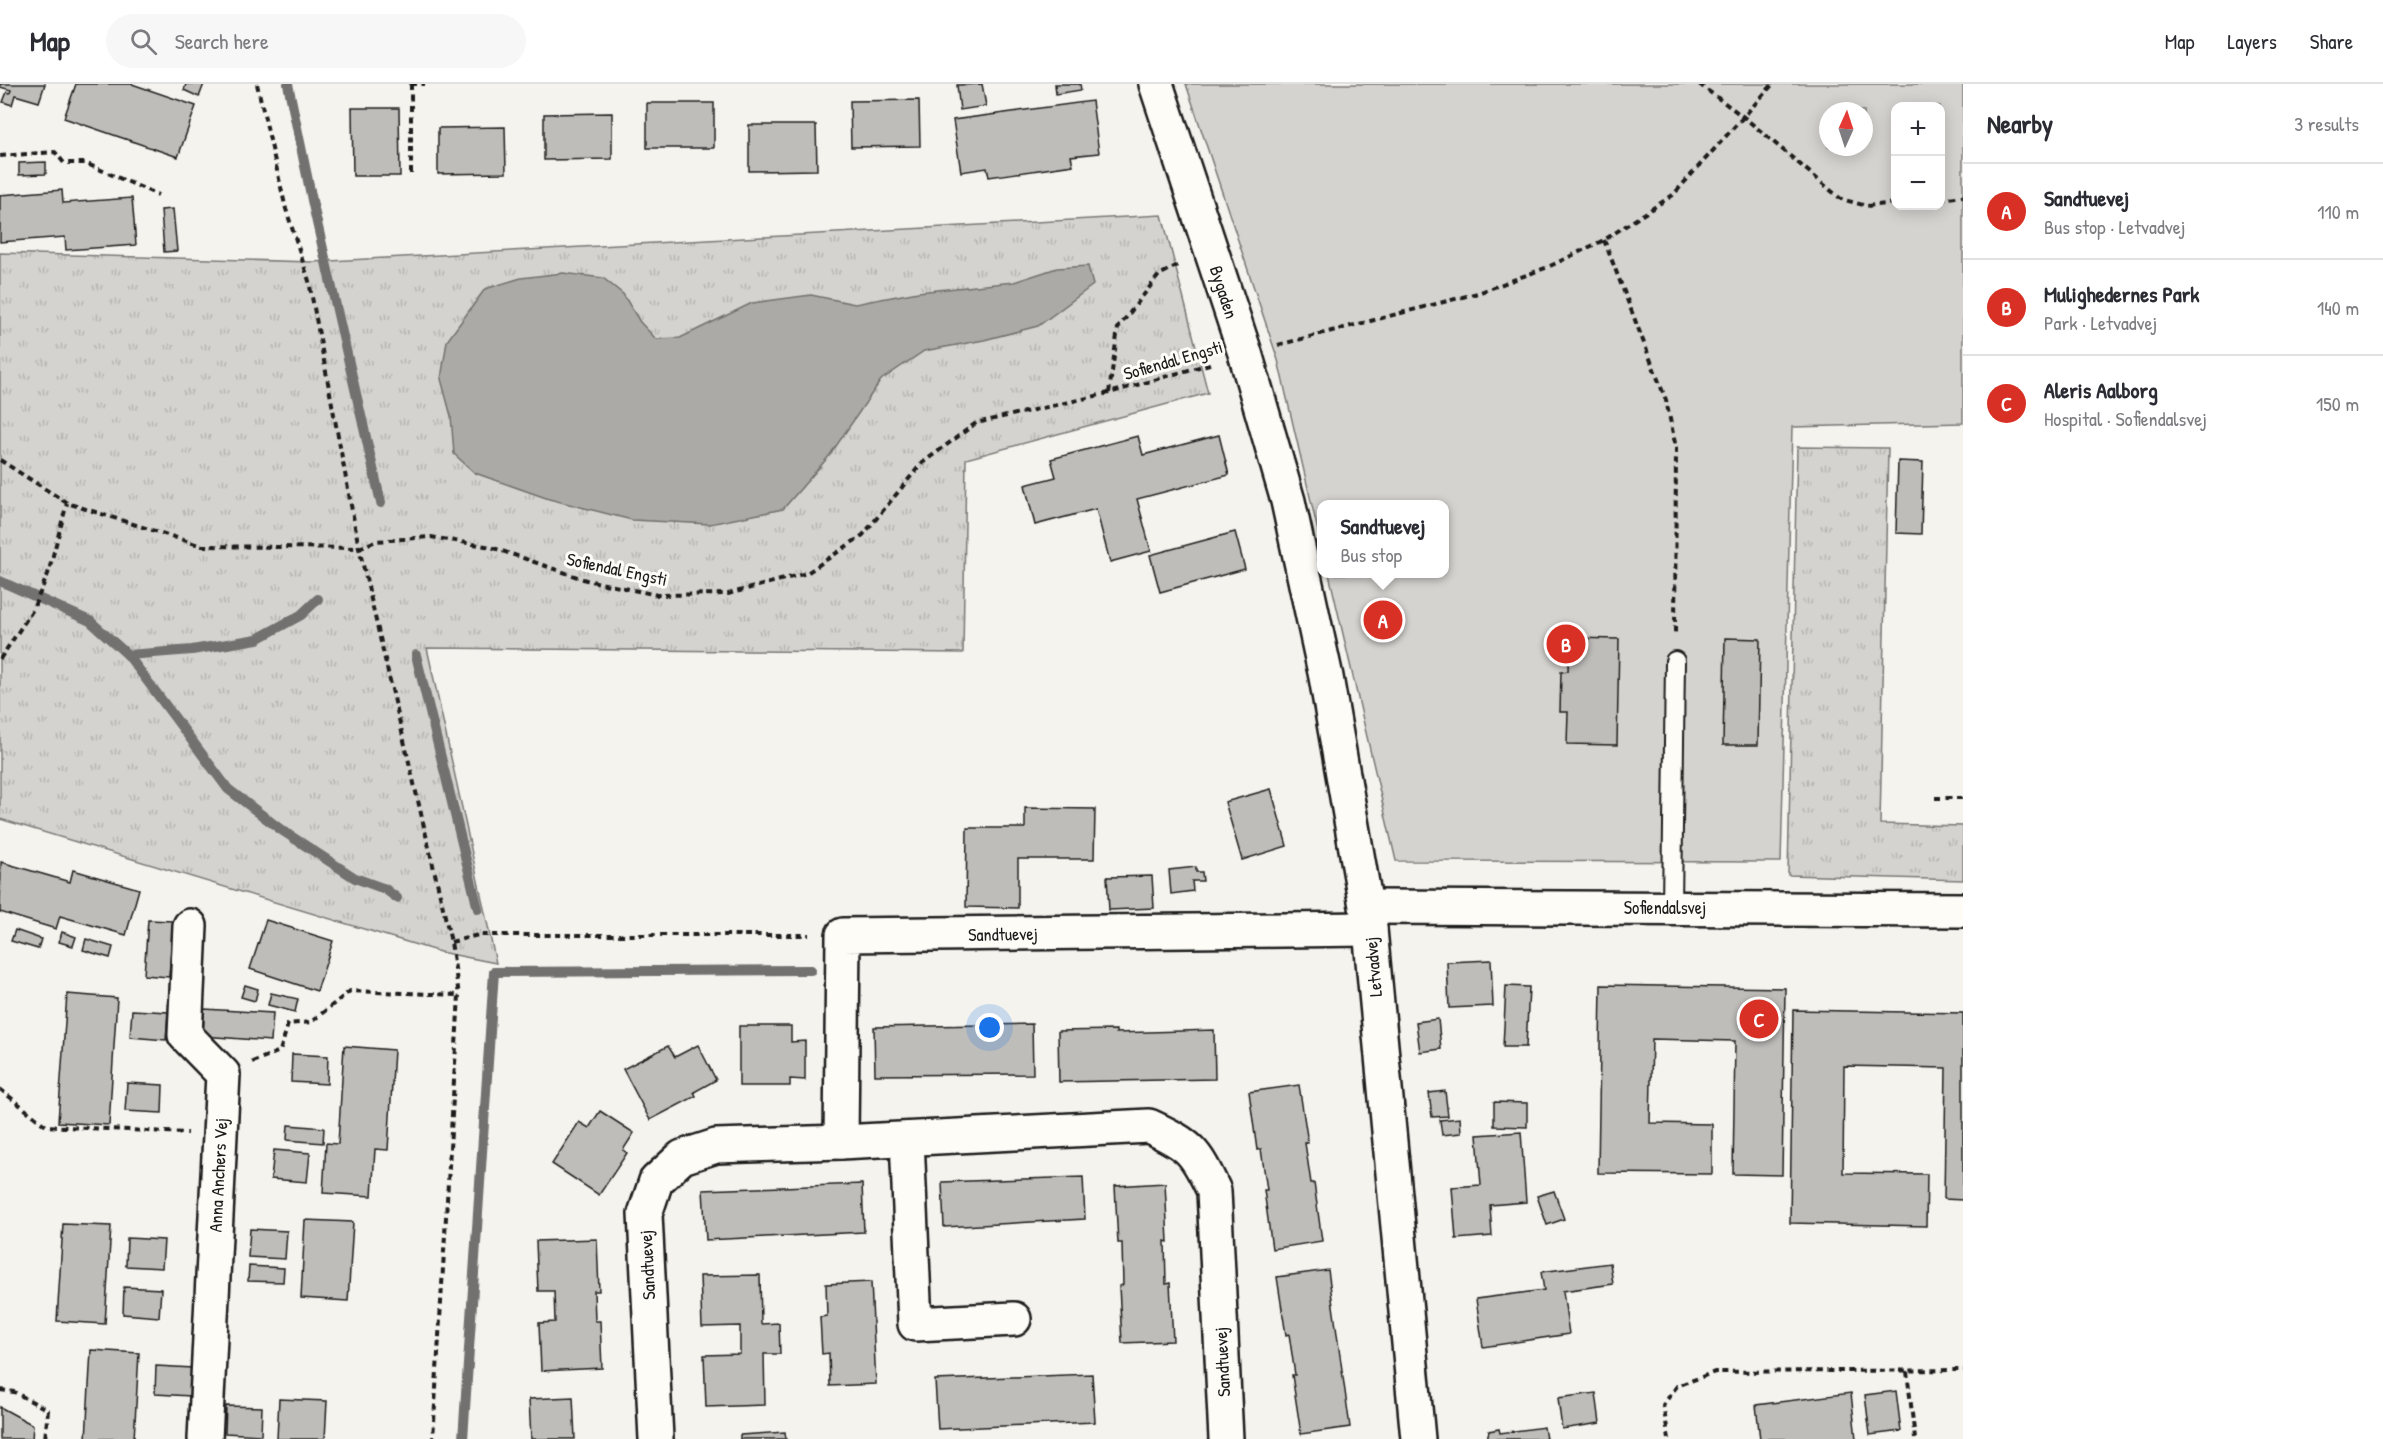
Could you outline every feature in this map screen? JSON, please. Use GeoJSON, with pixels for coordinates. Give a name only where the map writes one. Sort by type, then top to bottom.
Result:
{"type":"FeatureCollection","features":[{"type":"Feature","properties":{"kind":"street","name":"Bygaden"},"geometry":{"type":"LineString","coordinates":[[1156,84],[1245,353],[1288,501]]}},
{"type":"Feature","properties":{"kind":"street","name":"Letvadvej"},"geometry":{"type":"LineString","coordinates":[[1288,501],[1326,677],[1368,918],[1418,1439]]}},
{"type":"Feature","properties":{"kind":"street","name":"Sofiendalsvej"},"geometry":{"type":"LineString","coordinates":[[1368,918],[1672,907],[1963,910]]}},
{"type":"Feature","properties":{"kind":"street","name":"Sandtuevej"},"geometry":{"type":"LineString","coordinates":[[843,935],[1368,918]]}},
{"type":"Feature","properties":{"kind":"street"},"geometry":{"type":"LineString","coordinates":[[190,926],[185,1035],[222,1074]]}},
{"type":"Feature","properties":{"kind":"street"},"geometry":{"type":"LineString","coordinates":[[842,1142],[843,935]]}},
{"type":"Feature","properties":{"kind":"street","name":"Anna Anchers Vej"},"geometry":{"type":"LineString","coordinates":[[205,1439],[222,1074]]}},
{"type":"Feature","properties":{"kind":"street","name":"Sandtuevej"},"geometry":{"type":"LineString","coordinates":[[656,1439],[645,1214],[656,1181],[682,1157],[716,1146],[907,1139],[1149,1126],[1182,1141],[1201,1162],[1214,1191],[1226,1439]]}},
{"type":"Feature","properties":{"kind":"street"},"geometry":{"type":"LineString","coordinates":[[907,1139],[915,1324],[1014,1319]]}},
{"type":"Feature","properties":{"kind":"lane"},"geometry":{"type":"LineString","coordinates":[[1672,907],[1675,661]]}},
{"type":"Feature","properties":{"kind":"path"},"geometry":{"type":"LineString","coordinates":[[257,84],[286,209],[309,281],[359,548],[451,942],[459,995],[433,1439]]}},
{"type":"Feature","properties":{"kind":"path"},"geometry":{"type":"LineString","coordinates":[[411,174],[411,84],[425,84]]}},
{"type":"Feature","properties":{"kind":"path"},"geometry":{"type":"LineString","coordinates":[[1699,84],[1745,118],[1841,199],[1867,206],[1891,204]]}},
{"type":"Feature","properties":{"kind":"path","name":"Sofiendal Engsti"},"geometry":{"type":"LineString","coordinates":[[0,460],[67,503],[202,546],[359,548],[376,541],[431,537],[491,547],[586,580],[657,595],[728,594],[807,573],[863,535],[921,464],[976,423],[1109,393],[1245,353],[1478,293],[1548,267],[1604,240],[1673,195],[1745,118],[1773,84]]}},
{"type":"Feature","properties":{"kind":"path"},"geometry":{"type":"LineString","coordinates":[[0,156],[55,152],[64,163],[85,163],[158,195]]}},
{"type":"Feature","properties":{"kind":"path"},"geometry":{"type":"LineString","coordinates":[[1945,198],[1963,196]]}},
{"type":"Feature","properties":{"kind":"path"},"geometry":{"type":"LineString","coordinates":[[1604,240],[1666,400],[1676,448],[1675,661]]}},
{"type":"Feature","properties":{"kind":"path","name":"Sofiendal Engsti"},"geometry":{"type":"LineString","coordinates":[[1109,393],[1118,328],[1159,275],[1210,248]]}},
{"type":"Feature","properties":{"kind":"path"},"geometry":{"type":"LineString","coordinates":[[0,659],[32,611],[48,574],[67,503]]}},
{"type":"Feature","properties":{"kind":"path"},"geometry":{"type":"LineString","coordinates":[[1935,798],[1963,798]]}},
{"type":"Feature","properties":{"kind":"path"},"geometry":{"type":"LineString","coordinates":[[451,942],[478,934],[843,935]]}},
{"type":"Feature","properties":{"kind":"path"},"geometry":{"type":"LineString","coordinates":[[222,1074],[280,1051],[288,1024],[311,1022],[350,991],[459,995]]}},
{"type":"Feature","properties":{"kind":"path"},"geometry":{"type":"LineString","coordinates":[[0,1089],[46,1126],[220,1135]]}},
{"type":"Feature","properties":{"kind":"path"},"geometry":{"type":"LineString","coordinates":[[1669,1439],[1663,1405],[1677,1386],[1715,1372],[1963,1370]]}},
{"type":"Feature","properties":{"kind":"path"},"geometry":{"type":"LineString","coordinates":[[1907,1371],[1915,1439]]}},
{"type":"Feature","properties":{"kind":"path"},"geometry":{"type":"LineString","coordinates":[[0,1390],[14,1392],[48,1410],[45,1439]]}},
{"type":"Feature","properties":{"kind":"green space"},"geometry":{"type":"Polygon","coordinates":[[[1186,84],[1963,84],[1963,423],[1792,427],[1781,862],[1396,861],[1330,578],[1449,578],[1449,500],[1317,500],[1317,527],[1278,360],[1186,84]]]}},
{"type":"Feature","properties":{"kind":"green space"},"geometry":{"type":"Polygon","coordinates":[[[1162,215],[1208,393],[966,459],[963,653],[427,648],[496,963],[440,952],[0,819],[0,253],[312,262],[1162,215]]]}},
{"type":"Feature","properties":{"kind":"green space"},"geometry":{"type":"Polygon","coordinates":[[[1797,447],[1888,448],[1880,824],[1963,826],[1963,880],[1788,875],[1797,447]]]}},
{"type":"Feature","properties":{"kind":"shaded area"},"geometry":{"type":"Polygon","coordinates":[[[1088,266],[1093,285],[1038,326],[984,340],[924,351],[881,380],[830,455],[783,509],[710,524],[632,520],[549,499],[475,473],[454,454],[451,416],[441,379],[447,341],[485,289],[521,278],[563,273],[603,278],[623,294],[640,322],[656,339],[680,338],[752,303],[811,295],[855,304],[918,292],[1014,282],[1057,268],[1088,266]]]}},
{"type":"Feature","properties":{"kind":"building"},"geometry":{"type":"Polygon","coordinates":[[[0,84],[45,84],[39,102],[15,95],[12,105],[3,102],[7,92],[10,93],[11,90],[0,87],[0,84]]]}},
{"type":"Feature","properties":{"kind":"building"},"geometry":{"type":"Polygon","coordinates":[[[76,84],[132,84],[196,106],[178,157],[64,118],[76,84]]]}},
{"type":"Feature","properties":{"kind":"building"},"geometry":{"type":"Polygon","coordinates":[[[186,84],[204,84],[199,97],[184,90],[186,84]]]}},
{"type":"Feature","properties":{"kind":"building"},"geometry":{"type":"Polygon","coordinates":[[[982,84],[986,106],[960,110],[957,85],[982,84]]]}},
{"type":"Feature","properties":{"kind":"building"},"geometry":{"type":"Polygon","coordinates":[[[1055,84],[1080,84],[1081,90],[1056,94],[1055,84]]]}},
{"type":"Feature","properties":{"kind":"building"},"geometry":{"type":"Polygon","coordinates":[[[919,100],[920,146],[851,147],[850,101],[919,100]]]}},
{"type":"Feature","properties":{"kind":"building"},"geometry":{"type":"Polygon","coordinates":[[[1092,101],[1099,153],[1071,156],[1073,165],[989,177],[987,168],[961,172],[953,120],[1092,101]]]}},
{"type":"Feature","properties":{"kind":"building"},"geometry":{"type":"Polygon","coordinates":[[[647,103],[714,103],[714,148],[647,148],[647,103]]]}},
{"type":"Feature","properties":{"kind":"building"},"geometry":{"type":"Polygon","coordinates":[[[352,108],[399,108],[400,176],[353,176],[352,108]]]}},
{"type":"Feature","properties":{"kind":"building"},"geometry":{"type":"Polygon","coordinates":[[[612,113],[612,159],[544,160],[544,114],[612,113]]]}},
{"type":"Feature","properties":{"kind":"building"},"geometry":{"type":"Polygon","coordinates":[[[749,125],[816,125],[817,170],[749,171],[749,125]]]}},
{"type":"Feature","properties":{"kind":"building"},"geometry":{"type":"Polygon","coordinates":[[[505,127],[506,173],[438,174],[438,128],[505,127]]]}},
{"type":"Feature","properties":{"kind":"building"},"geometry":{"type":"Polygon","coordinates":[[[46,162],[46,174],[19,175],[19,163],[46,162]]]}},
{"type":"Feature","properties":{"kind":"building"},"geometry":{"type":"Polygon","coordinates":[[[62,190],[63,203],[132,198],[136,245],[66,250],[65,237],[0,242],[0,195],[62,190]]]}},
{"type":"Feature","properties":{"kind":"building"},"geometry":{"type":"Polygon","coordinates":[[[173,209],[177,251],[164,252],[161,210],[173,209]]]}},
{"type":"Feature","properties":{"kind":"building"},"geometry":{"type":"Polygon","coordinates":[[[1219,435],[1229,475],[1137,499],[1151,551],[1110,562],[1096,509],[1035,525],[1025,485],[1056,477],[1051,459],[1138,436],[1143,455],[1219,435]]]}},
{"type":"Feature","properties":{"kind":"building"},"geometry":{"type":"Polygon","coordinates":[[[1898,461],[1923,462],[1921,534],[1896,533],[1898,461]]]}},
{"type":"Feature","properties":{"kind":"building"},"geometry":{"type":"Polygon","coordinates":[[[1235,532],[1245,569],[1160,592],[1150,555],[1235,532]]]}},
{"type":"Feature","properties":{"kind":"building"},"geometry":{"type":"Polygon","coordinates":[[[1569,638],[1619,639],[1617,745],[1567,744],[1568,712],[1560,712],[1561,672],[1568,671],[1569,638]]]}},
{"type":"Feature","properties":{"kind":"building"},"geometry":{"type":"Polygon","coordinates":[[[1725,638],[1760,639],[1758,745],[1723,745],[1725,638]]]}},
{"type":"Feature","properties":{"kind":"building"},"geometry":{"type":"Polygon","coordinates":[[[1271,789],[1287,846],[1242,860],[1225,802],[1271,789]]]}},
{"type":"Feature","properties":{"kind":"building"},"geometry":{"type":"Polygon","coordinates":[[[1025,808],[1095,809],[1094,859],[1018,859],[1018,908],[966,907],[967,828],[1025,828],[1025,808]]]}},
{"type":"Feature","properties":{"kind":"building"},"geometry":{"type":"Polygon","coordinates":[[[1,862],[70,882],[73,870],[139,889],[126,935],[60,916],[56,929],[0,912],[1,862]]]}},
{"type":"Feature","properties":{"kind":"building"},"geometry":{"type":"Polygon","coordinates":[[[1196,867],[1196,872],[1202,872],[1203,881],[1192,881],[1193,891],[1171,894],[1169,870],[1196,867]]]}},
{"type":"Feature","properties":{"kind":"building"},"geometry":{"type":"Polygon","coordinates":[[[1152,876],[1154,908],[1109,910],[1107,877],[1152,876]]]}},
{"type":"Feature","properties":{"kind":"building"},"geometry":{"type":"Polygon","coordinates":[[[148,920],[173,921],[169,977],[144,975],[148,920]]]}},
{"type":"Feature","properties":{"kind":"building"},"geometry":{"type":"Polygon","coordinates":[[[266,920],[333,941],[317,991],[250,969],[266,920]]]}},
{"type":"Feature","properties":{"kind":"building"},"geometry":{"type":"Polygon","coordinates":[[[15,930],[41,939],[38,949],[11,941],[15,930]]]}},
{"type":"Feature","properties":{"kind":"building"},"geometry":{"type":"Polygon","coordinates":[[[62,932],[76,937],[73,946],[59,942],[62,932]]]}},
{"type":"Feature","properties":{"kind":"building"},"geometry":{"type":"Polygon","coordinates":[[[86,939],[113,947],[110,958],[83,950],[86,939]]]}},
{"type":"Feature","properties":{"kind":"building"},"geometry":{"type":"Polygon","coordinates":[[[1491,960],[1493,1006],[1449,1008],[1447,962],[1491,960]]]}},
{"type":"Feature","properties":{"kind":"building"},"geometry":{"type":"Polygon","coordinates":[[[245,985],[258,989],[255,1001],[241,997],[245,985]]]}},
{"type":"Feature","properties":{"kind":"building"},"geometry":{"type":"Polygon","coordinates":[[[1601,985],[1785,988],[1782,1175],[1733,1174],[1735,1041],[1652,1039],[1650,1123],[1712,1124],[1712,1174],[1598,1173],[1601,985]]]}},
{"type":"Feature","properties":{"kind":"building"},"geometry":{"type":"Polygon","coordinates":[[[1506,986],[1529,987],[1526,1047],[1503,1047],[1506,986]]]}},
{"type":"Feature","properties":{"kind":"building"},"geometry":{"type":"Polygon","coordinates":[[[271,993],[298,999],[295,1012],[268,1005],[271,993]]]}},
{"type":"Feature","properties":{"kind":"building"},"geometry":{"type":"Polygon","coordinates":[[[67,994],[117,998],[109,1125],[58,1122],[67,994]]]}},
{"type":"Feature","properties":{"kind":"building"},"geometry":{"type":"Polygon","coordinates":[[[204,1009],[273,1013],[271,1041],[203,1036],[204,1009]]]}},
{"type":"Feature","properties":{"kind":"building"},"geometry":{"type":"Polygon","coordinates":[[[132,1010],[168,1012],[166,1040],[130,1037],[132,1010]]]}},
{"type":"Feature","properties":{"kind":"building"},"geometry":{"type":"Polygon","coordinates":[[[1793,1010],[1963,1013],[1963,1200],[1944,1199],[1946,1068],[1844,1066],[1843,1173],[1927,1174],[1926,1226],[1790,1223],[1793,1010]]]}},
{"type":"Feature","properties":{"kind":"building"},"geometry":{"type":"Polygon","coordinates":[[[1438,1019],[1441,1049],[1420,1052],[1416,1022],[1438,1019]]]}},
{"type":"Feature","properties":{"kind":"building"},"geometry":{"type":"Polygon","coordinates":[[[1032,1024],[1033,1074],[875,1075],[874,1027],[1032,1024]]]}},
{"type":"Feature","properties":{"kind":"building"},"geometry":{"type":"Polygon","coordinates":[[[739,1026],[791,1026],[791,1042],[805,1041],[805,1080],[790,1079],[790,1086],[739,1086],[739,1026]]]}},
{"type":"Feature","properties":{"kind":"building"},"geometry":{"type":"Polygon","coordinates":[[[1116,1030],[1116,1033],[1214,1030],[1215,1079],[1059,1082],[1058,1031],[1116,1030]]]}},
{"type":"Feature","properties":{"kind":"building"},"geometry":{"type":"Polygon","coordinates":[[[698,1045],[716,1080],[694,1092],[696,1096],[650,1120],[623,1069],[668,1046],[675,1057],[698,1045]]]}},
{"type":"Feature","properties":{"kind":"building"},"geometry":{"type":"Polygon","coordinates":[[[344,1046],[394,1050],[388,1150],[375,1149],[372,1196],[323,1193],[326,1143],[338,1144],[344,1046]]]}},
{"type":"Feature","properties":{"kind":"building"},"geometry":{"type":"Polygon","coordinates":[[[292,1054],[328,1056],[327,1084],[291,1082],[292,1054]]]}},
{"type":"Feature","properties":{"kind":"building"},"geometry":{"type":"Polygon","coordinates":[[[127,1083],[163,1085],[162,1113],[125,1111],[127,1083]]]}},
{"type":"Feature","properties":{"kind":"building"},"geometry":{"type":"Polygon","coordinates":[[[1299,1085],[1308,1143],[1305,1143],[1311,1183],[1314,1183],[1322,1241],[1272,1249],[1261,1149],[1257,1150],[1249,1092],[1299,1085]]]}},
{"type":"Feature","properties":{"kind":"building"},"geometry":{"type":"Polygon","coordinates":[[[1445,1091],[1448,1116],[1432,1117],[1429,1093],[1445,1091]]]}},
{"type":"Feature","properties":{"kind":"building"},"geometry":{"type":"Polygon","coordinates":[[[1494,1102],[1527,1103],[1527,1127],[1494,1126],[1494,1102]]]}},
{"type":"Feature","properties":{"kind":"building"},"geometry":{"type":"Polygon","coordinates":[[[600,1111],[634,1133],[623,1150],[627,1153],[599,1195],[552,1164],[579,1122],[589,1128],[600,1111]]]}},
{"type":"Feature","properties":{"kind":"building"},"geometry":{"type":"Polygon","coordinates":[[[1460,1118],[1461,1133],[1442,1135],[1440,1120],[1460,1118]]]}},
{"type":"Feature","properties":{"kind":"building"},"geometry":{"type":"Polygon","coordinates":[[[288,1125],[324,1128],[323,1143],[287,1140],[288,1125]]]}},
{"type":"Feature","properties":{"kind":"building"},"geometry":{"type":"Polygon","coordinates":[[[1521,1132],[1526,1202],[1490,1205],[1492,1236],[1456,1239],[1452,1187],[1481,1185],[1477,1135],[1521,1132]]]}},
{"type":"Feature","properties":{"kind":"building"},"geometry":{"type":"Polygon","coordinates":[[[274,1150],[310,1153],[307,1182],[271,1179],[274,1150]]]}},
{"type":"Feature","properties":{"kind":"building"},"geometry":{"type":"Polygon","coordinates":[[[1083,1177],[1085,1219],[944,1227],[942,1182],[1083,1177]]]}},
{"type":"Feature","properties":{"kind":"building"},"geometry":{"type":"Polygon","coordinates":[[[1165,1183],[1168,1242],[1165,1241],[1166,1284],[1170,1283],[1173,1341],[1122,1343],[1119,1286],[1123,1285],[1122,1243],[1118,1243],[1115,1186],[1165,1183]]]}},
{"type":"Feature","properties":{"kind":"building"},"geometry":{"type":"Polygon","coordinates":[[[862,1184],[864,1232],[706,1240],[703,1190],[862,1184]]]}},
{"type":"Feature","properties":{"kind":"building"},"geometry":{"type":"Polygon","coordinates":[[[1554,1191],[1564,1219],[1547,1225],[1537,1196],[1554,1191]]]}},
{"type":"Feature","properties":{"kind":"building"},"geometry":{"type":"Polygon","coordinates":[[[305,1220],[353,1222],[348,1301],[301,1298],[305,1220]]]}},
{"type":"Feature","properties":{"kind":"building"},"geometry":{"type":"Polygon","coordinates":[[[63,1224],[111,1226],[105,1324],[57,1321],[63,1224]]]}},
{"type":"Feature","properties":{"kind":"building"},"geometry":{"type":"Polygon","coordinates":[[[250,1229],[287,1231],[285,1259],[248,1257],[250,1229]]]}},
{"type":"Feature","properties":{"kind":"building"},"geometry":{"type":"Polygon","coordinates":[[[127,1238],[164,1240],[162,1268],[126,1266],[127,1238]]]}},
{"type":"Feature","properties":{"kind":"building"},"geometry":{"type":"Polygon","coordinates":[[[597,1239],[599,1291],[594,1291],[595,1321],[600,1321],[602,1368],[541,1371],[539,1323],[555,1322],[554,1291],[538,1291],[536,1241],[597,1239]]]}},
{"type":"Feature","properties":{"kind":"building"},"geometry":{"type":"Polygon","coordinates":[[[1610,1263],[1613,1284],[1563,1291],[1569,1334],[1483,1347],[1476,1299],[1544,1290],[1541,1272],[1610,1263]]]}},
{"type":"Feature","properties":{"kind":"building"},"geometry":{"type":"Polygon","coordinates":[[[249,1266],[284,1268],[283,1282],[248,1281],[249,1266]]]}},
{"type":"Feature","properties":{"kind":"building"},"geometry":{"type":"Polygon","coordinates":[[[1328,1270],[1350,1427],[1301,1434],[1292,1375],[1295,1375],[1289,1334],[1286,1335],[1277,1277],[1328,1270]]]}},
{"type":"Feature","properties":{"kind":"building"},"geometry":{"type":"Polygon","coordinates":[[[760,1275],[761,1324],[779,1323],[780,1354],[764,1354],[765,1405],[706,1407],[704,1355],[740,1354],[740,1326],[702,1327],[700,1276],[760,1275]]]}},
{"type":"Feature","properties":{"kind":"building"},"geometry":{"type":"Polygon","coordinates":[[[871,1282],[876,1384],[830,1386],[829,1353],[822,1354],[820,1317],[827,1316],[826,1284],[871,1282]]]}},
{"type":"Feature","properties":{"kind":"building"},"geometry":{"type":"Polygon","coordinates":[[[124,1287],[161,1289],[159,1317],[123,1314],[124,1287]]]}},
{"type":"Feature","properties":{"kind":"building"},"geometry":{"type":"Polygon","coordinates":[[[91,1350],[139,1353],[134,1439],[86,1439],[91,1350]]]}},
{"type":"Feature","properties":{"kind":"building"},"geometry":{"type":"Polygon","coordinates":[[[156,1366],[193,1368],[191,1396],[155,1394],[156,1366]]]}},
{"type":"Feature","properties":{"kind":"building"},"geometry":{"type":"Polygon","coordinates":[[[1092,1374],[1095,1422],[938,1429],[935,1380],[1092,1374]]]}},
{"type":"Feature","properties":{"kind":"building"},"geometry":{"type":"Polygon","coordinates":[[[1896,1391],[1901,1431],[1870,1435],[1865,1395],[1896,1391]]]}},
{"type":"Feature","properties":{"kind":"building"},"geometry":{"type":"Polygon","coordinates":[[[1596,1393],[1600,1423],[1562,1429],[1558,1398],[1596,1393]]]}},
{"type":"Feature","properties":{"kind":"building"},"geometry":{"type":"Polygon","coordinates":[[[1851,1393],[1856,1439],[1760,1439],[1756,1405],[1851,1393]]]}},
{"type":"Feature","properties":{"kind":"building"},"geometry":{"type":"Polygon","coordinates":[[[573,1397],[575,1439],[531,1439],[529,1399],[573,1397]]]}},
{"type":"Feature","properties":{"kind":"building"},"geometry":{"type":"Polygon","coordinates":[[[279,1399],[327,1401],[325,1439],[277,1439],[279,1399]]]}},
{"type":"Feature","properties":{"kind":"building"},"geometry":{"type":"Polygon","coordinates":[[[226,1406],[262,1407],[261,1435],[225,1433],[226,1406]]]}},
{"type":"Feature","properties":{"kind":"building"},"geometry":{"type":"Polygon","coordinates":[[[0,1407],[33,1425],[32,1439],[0,1439],[0,1407]]]}},
{"type":"Feature","properties":{"kind":"building"},"geometry":{"type":"Polygon","coordinates":[[[1544,1427],[1546,1439],[1487,1439],[1489,1431],[1499,1429],[1500,1433],[1544,1427]]]}},
{"type":"Feature","properties":{"kind":"building"},"geometry":{"type":"Polygon","coordinates":[[[785,1432],[786,1439],[740,1439],[740,1435],[785,1432]]]}},
{"type":"Feature","properties":{"kind":"waterway"},"geometry":{"type":"LineString","coordinates":[[288,84],[313,205],[381,503]]}},
{"type":"Feature","properties":{"kind":"waterway"},"geometry":{"type":"LineString","coordinates":[[0,581],[90,621],[128,655],[228,789],[280,829],[355,878],[385,889],[397,898]]}},
{"type":"Feature","properties":{"kind":"waterway"},"geometry":{"type":"LineString","coordinates":[[128,655],[192,650],[257,639],[301,615],[318,599]]}},
{"type":"Feature","properties":{"kind":"waterway"},"geometry":{"type":"LineString","coordinates":[[416,655],[478,909]]}},
{"type":"Feature","properties":{"kind":"waterway"},"geometry":{"type":"LineString","coordinates":[[463,1439],[494,972],[811,970]]}},
{"type":"Feature","properties":{"kind":"place","name":"Sandtuevej"},"geometry":{"type":"Point","coordinates":[1383,620]}},
{"type":"Feature","properties":{"kind":"place","name":"Mulighedernes Park"},"geometry":{"type":"Point","coordinates":[1566,644]}},
{"type":"Feature","properties":{"kind":"place","name":"Aleris Aalborg"},"geometry":{"type":"Point","coordinates":[1759,1019]}}]}
